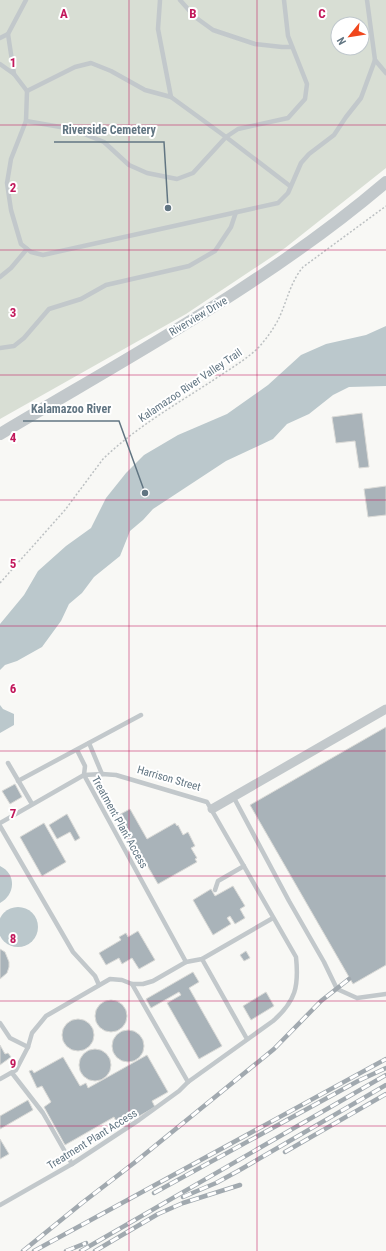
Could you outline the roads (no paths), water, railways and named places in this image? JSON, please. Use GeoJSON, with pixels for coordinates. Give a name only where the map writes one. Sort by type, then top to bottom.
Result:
{"type":"FeatureCollection","features":[{"type":"Feature","properties":{"kind":"street","name":"Riverview Drive"},"geometry":{"type":"LineString","coordinates":[[0,434],[219,304],[270,270],[348,213],[386,182]]}},
{"type":"Feature","properties":{"kind":"street"},"geometry":{"type":"LineString","coordinates":[[212,809],[386,709]]}},
{"type":"Feature","properties":{"kind":"lane"},"geometry":{"type":"LineString","coordinates":[[0,38],[8,34],[26,0]]}},
{"type":"Feature","properties":{"kind":"lane"},"geometry":{"type":"LineString","coordinates":[[160,0],[158,29],[171,97]]}},
{"type":"Feature","properties":{"kind":"lane"},"geometry":{"type":"LineString","coordinates":[[180,0],[195,17],[213,30],[255,44],[292,47]]}},
{"type":"Feature","properties":{"kind":"lane"},"geometry":{"type":"LineString","coordinates":[[26,121],[72,129],[104,142],[129,165],[148,173],[177,179],[193,173],[226,136],[238,129],[288,118],[305,99],[307,84],[288,36],[284,0]]}},
{"type":"Feature","properties":{"kind":"lane"},"geometry":{"type":"LineString","coordinates":[[0,64],[14,74],[27,90],[26,121],[11,159],[7,183],[11,210],[21,244],[31,252],[43,255],[278,203],[288,193],[301,163],[309,154],[334,135],[361,98],[375,60],[366,0]]}},
{"type":"Feature","properties":{"kind":"lane"},"geometry":{"type":"LineString","coordinates":[[8,34],[14,74]]}},
{"type":"Feature","properties":{"kind":"lane"},"geometry":{"type":"LineString","coordinates":[[375,60],[386,73]]}},
{"type":"Feature","properties":{"kind":"lane"},"geometry":{"type":"LineString","coordinates":[[27,90],[75,67],[91,63],[111,71],[145,90],[171,97],[226,136],[290,186]]}},
{"type":"Feature","properties":{"kind":"lane"},"geometry":{"type":"LineString","coordinates":[[0,348],[14,346],[24,338],[49,309],[81,299],[106,286],[189,266],[215,251],[231,227],[236,212]]}},
{"type":"Feature","properties":{"kind":"lane"},"geometry":{"type":"LineString","coordinates":[[0,277],[12,268],[28,249]]}},
{"type":"Feature","properties":{"kind":"lane"},"geometry":{"type":"LineString","coordinates":[[18,781],[141,715]]}},
{"type":"Feature","properties":{"kind":"lane"},"geometry":{"type":"LineString","coordinates":[[89,743],[102,774]]}},
{"type":"Feature","properties":{"kind":"lane","name":"Treatment Plant Access"},"geometry":{"type":"LineString","coordinates":[[77,750],[85,766],[84,775],[186,962]]}},
{"type":"Feature","properties":{"kind":"lane"},"geometry":{"type":"LineString","coordinates":[[8,764],[32,804]]}},
{"type":"Feature","properties":{"kind":"lane","name":"Harrison Street"},"geometry":{"type":"LineString","coordinates":[[0,823],[84,775],[116,775],[207,802],[212,809]]}},
{"type":"Feature","properties":{"kind":"lane"},"geometry":{"type":"LineString","coordinates":[[233,796],[289,901],[324,962],[337,989],[357,998],[386,994]]}},
{"type":"Feature","properties":{"kind":"lane","name":"Treatment Plant Access"},"geometry":{"type":"LineString","coordinates":[[0,1205],[72,1164],[160,1106],[188,1082],[282,1012],[292,999],[296,986],[296,957],[212,809]]}},
{"type":"Feature","properties":{"kind":"lane"},"geometry":{"type":"LineString","coordinates":[[0,826],[73,952],[95,976],[100,985]]}},
{"type":"Feature","properties":{"kind":"lane"},"geometry":{"type":"LineString","coordinates":[[215,890],[218,881],[244,866]]}},
{"type":"Feature","properties":{"kind":"lane"},"geometry":{"type":"LineString","coordinates":[[0,1079],[16,1070],[28,1047],[32,1033],[46,1016],[110,979],[122,980],[132,984],[143,984],[153,981],[186,962],[202,958],[273,918]]}},
{"type":"Feature","properties":{"kind":"lane"},"geometry":{"type":"LineString","coordinates":[[202,958],[247,1039]]}},
{"type":"Feature","properties":{"kind":"lane"},"geometry":{"type":"LineString","coordinates":[[132,984],[188,1082]]}},
{"type":"Feature","properties":{"kind":"lane"},"geometry":{"type":"LineString","coordinates":[[0,1022],[10,1038],[28,1047]]}},
{"type":"Feature","properties":{"kind":"lane"},"geometry":{"type":"LineString","coordinates":[[12,1073],[42,1113],[72,1164]]}},
{"type":"Feature","properties":{"kind":"railway"},"geometry":{"type":"LineString","coordinates":[[23,1251],[274,1049],[321,1001],[349,979]]}},
{"type":"Feature","properties":{"kind":"railway"},"geometry":{"type":"LineString","coordinates":[[34,1251],[386,1059]]}},
{"type":"Feature","properties":{"kind":"railway"},"geometry":{"type":"LineString","coordinates":[[154,1193],[358,1081],[386,1068]]}},
{"type":"Feature","properties":{"kind":"railway"},"geometry":{"type":"LineString","coordinates":[[81,1251],[386,1075]]}},
{"type":"Feature","properties":{"kind":"railway"},"geometry":{"type":"LineString","coordinates":[[183,1197],[216,1183],[238,1171],[386,1085]]}},
{"type":"Feature","properties":{"kind":"railway"},"geometry":{"type":"LineString","coordinates":[[285,1152],[386,1094]]}},
{"type":"Feature","properties":{"kind":"railway"},"geometry":{"type":"LineString","coordinates":[[95,1251],[158,1214],[183,1203],[240,1185]]}},
{"type":"Feature","properties":{"kind":"railway"},"geometry":{"type":"LineString","coordinates":[[66,1251],[86,1243]]}},
{"type":"Feature","properties":{"kind":"place","name":"Riverside Cemetery"},"geometry":{"type":"Point","coordinates":[168,208]}},
{"type":"Feature","properties":{"kind":"place","name":"Kalamazoo River"},"geometry":{"type":"Point","coordinates":[145,493]}}]}
